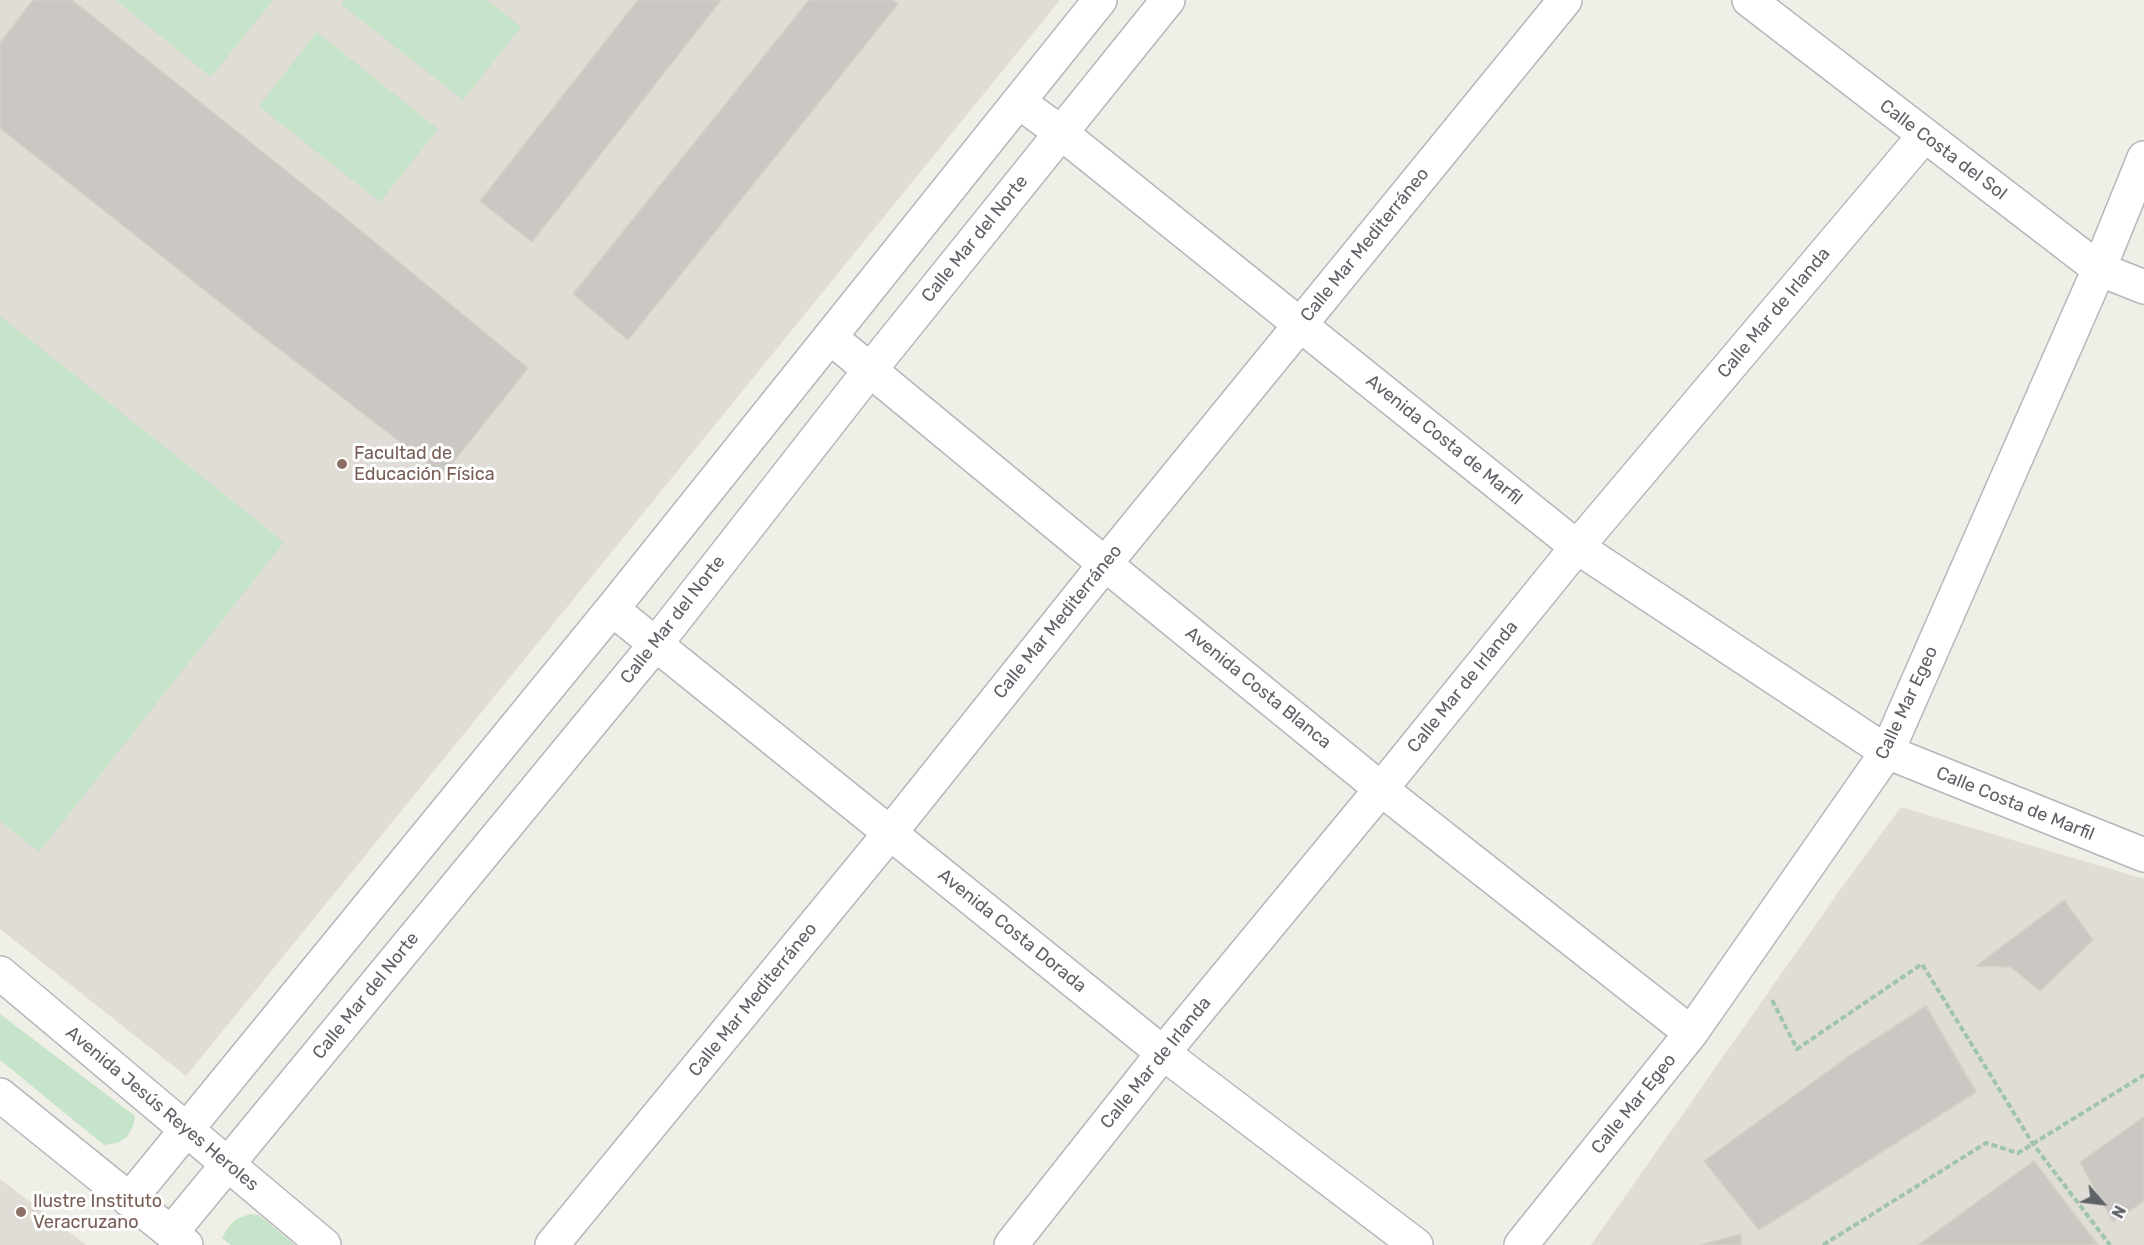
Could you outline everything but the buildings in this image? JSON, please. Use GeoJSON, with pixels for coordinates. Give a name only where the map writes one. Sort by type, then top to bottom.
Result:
{"type":"FeatureCollection","features":[{"type":"Feature","properties":{"kind":"street"},"geometry":{"type":"LineString","coordinates":[[129,1200],[612,609],[1100,0]]}},
{"type":"Feature","properties":{"kind":"street","name":"Calle Mar del Norte"},"geometry":{"type":"LineString","coordinates":[[178,1239],[229,1164],[655,645],[870,370],[1168,0]]}},
{"type":"Feature","properties":{"kind":"street","name":"Calle Mar Mediterráneo"},"geometry":{"type":"LineString","coordinates":[[552,1245],[891,833],[1105,564],[1565,0]]}},
{"type":"Feature","properties":{"kind":"street","name":"Calle Costa del Sol"},"geometry":{"type":"LineString","coordinates":[[1749,0],[2099,269],[2144,287]]}},
{"type":"Feature","properties":{"kind":"street","name":"Avenida Costa de Marfil"},"geometry":{"type":"LineString","coordinates":[[1019,102],[1060,132],[1577,547],[1887,752]]}},
{"type":"Feature","properties":{"kind":"street","name":"Calle Mar de Irlanda"},"geometry":{"type":"LineString","coordinates":[[1011,1245],[1162,1053],[1381,789],[1577,547],[1924,136]]}},
{"type":"Feature","properties":{"kind":"street","name":"Calle Mar Egeo"},"geometry":{"type":"LineString","coordinates":[[1521,1245],[1690,1032],[1887,752],[2099,269],[2144,158]]}},
{"type":"Feature","properties":{"kind":"street","name":"Avenida Costa Blanca"},"geometry":{"type":"LineString","coordinates":[[830,337],[1381,789],[1690,1032]]}},
{"type":"Feature","properties":{"kind":"street","name":"Avenida Costa Dorada"},"geometry":{"type":"LineString","coordinates":[[612,609],[1162,1053],[1416,1245]]}},
{"type":"Feature","properties":{"kind":"street","name":"Calle Costa de Marfil"},"geometry":{"type":"LineString","coordinates":[[1887,752],[2144,855]]}},
{"type":"Feature","properties":{"kind":"street","name":"Avenida Jesús Reyes Heroles"},"geometry":{"type":"LineString","coordinates":[[0,974],[324,1245]]}},
{"type":"Feature","properties":{"kind":"street"},"geometry":{"type":"LineString","coordinates":[[0,1095],[178,1239]]}},
{"type":"Feature","properties":{"kind":"path"},"geometry":{"type":"LineString","coordinates":[[1772,1000],[1797,1049],[1922,964],[2033,1144],[2110,1245]]}},
{"type":"Feature","properties":{"kind":"path"},"geometry":{"type":"LineString","coordinates":[[1823,1245],[1986,1143],[2018,1153],[2144,1075]]}},
{"type":"Feature","properties":{"kind":"shaded area","name":"Facultad de Educación Física"},"geometry":{"type":"Polygon","coordinates":[[[0,0],[1060,0],[186,1076],[0,929],[0,0]]]}},
{"type":"Feature","properties":{"kind":"shaded area"},"geometry":{"type":"Polygon","coordinates":[[[1901,807],[2144,879],[2144,1245],[1591,1245],[1840,890],[1901,807]]]}},
{"type":"Feature","properties":{"kind":"shaded area","name":"Ilustre Instituto Veracruzano"},"geometry":{"type":"Polygon","coordinates":[[[0,1179],[86,1245],[0,1245],[0,1179]]]}},
{"type":"Feature","properties":{"kind":"green space"},"geometry":{"type":"Polygon","coordinates":[[[116,0],[273,0],[211,77],[116,0]]]}},
{"type":"Feature","properties":{"kind":"green space"},"geometry":{"type":"Polygon","coordinates":[[[344,0],[487,0],[521,27],[463,100],[341,4],[344,0]]]}},
{"type":"Feature","properties":{"kind":"green space"},"geometry":{"type":"Polygon","coordinates":[[[317,32],[438,129],[380,202],[259,106],[317,32]]]}},
{"type":"Feature","properties":{"kind":"green space"},"geometry":{"type":"Polygon","coordinates":[[[0,316],[284,542],[39,852],[0,821],[0,316]]]}},
{"type":"Feature","properties":{"kind":"green space"},"geometry":{"type":"Polygon","coordinates":[[[0,1014],[135,1116],[127,1137],[117,1143],[104,1145],[0,1060],[0,1014]]]}},
{"type":"Feature","properties":{"kind":"green space"},"geometry":{"type":"Polygon","coordinates":[[[249,1214],[259,1215],[295,1245],[231,1245],[222,1238],[235,1220],[249,1214]]]}},
{"type":"Feature","properties":{"kind":"place","name":"Facultad de Educación Física"},"geometry":{"type":"Point","coordinates":[342,464]}},
{"type":"Feature","properties":{"kind":"place","name":"Ilustre Instituto Veracruzano"},"geometry":{"type":"Point","coordinates":[21,1212]}}]}
